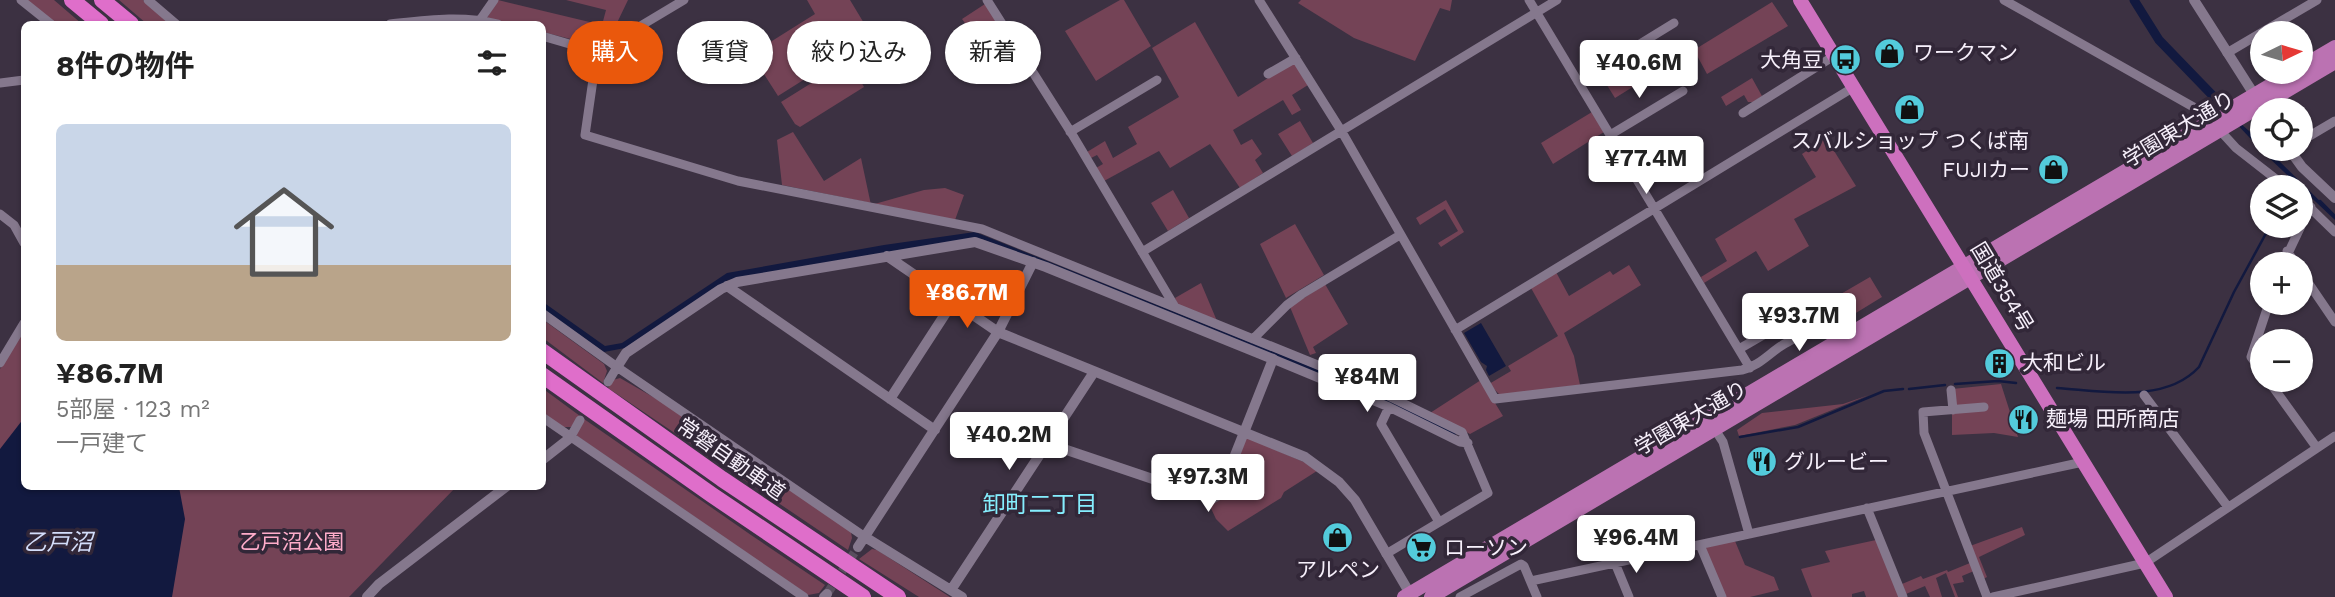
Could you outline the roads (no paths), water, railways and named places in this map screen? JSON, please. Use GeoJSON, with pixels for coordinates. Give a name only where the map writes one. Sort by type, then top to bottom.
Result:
{"type":"FeatureCollection","features":[{"type":"Feature","properties":{"kind":"highway"},"geometry":{"type":"LineString","coordinates":[[72,0],[97,21]]}},
{"type":"Feature","properties":{"kind":"highway"},"geometry":{"type":"LineString","coordinates":[[102,0],[127,21]]}},
{"type":"Feature","properties":{"kind":"highway","name":"国道354号"},"geometry":{"type":"LineString","coordinates":[[1800,0],[2166,597]]}},
{"type":"Feature","properties":{"kind":"highway","name":"常磐自動車道"},"geometry":{"type":"LineString","coordinates":[[546,354],[711,471],[898,597]]}},
{"type":"Feature","properties":{"kind":"highway","name":"常磐自動車道"},"geometry":{"type":"LineString","coordinates":[[546,378],[863,597]]}},
{"type":"Feature","properties":{"kind":"main road"},"geometry":{"type":"LineString","coordinates":[[2314,59],[2335,47]]}},
{"type":"Feature","properties":{"kind":"main road","name":"学園東大通り"},"geometry":{"type":"LineString","coordinates":[[2271,98],[2335,62]]}},
{"type":"Feature","properties":{"kind":"main road","name":"学園東大通り"},"geometry":{"type":"LineString","coordinates":[[2266,98],[2281,84]]}},
{"type":"Feature","properties":{"kind":"main road","name":"学園東大通り"},"geometry":{"type":"LineString","coordinates":[[1431,597],[1711,424],[2215,125],[2250,109]]}},
{"type":"Feature","properties":{"kind":"main road","name":"学園東大通り"},"geometry":{"type":"LineString","coordinates":[[1409,596],[1711,424]]}},
{"type":"Feature","properties":{"kind":"street"},"geometry":{"type":"LineString","coordinates":[[22,0],[47,21]]}},
{"type":"Feature","properties":{"kind":"street"},"geometry":{"type":"LineString","coordinates":[[148,0],[172,21]]}},
{"type":"Feature","properties":{"kind":"street"},"geometry":{"type":"LineString","coordinates":[[480,20],[494,0]]}},
{"type":"Feature","properties":{"kind":"street"},"geometry":{"type":"LineString","coordinates":[[649,21],[684,0]]}},
{"type":"Feature","properties":{"kind":"street"},"geometry":{"type":"LineString","coordinates":[[987,0],[1175,307]]}},
{"type":"Feature","properties":{"kind":"street"},"geometry":{"type":"LineString","coordinates":[[1529,0],[1750,368]]}},
{"type":"Feature","properties":{"kind":"street"},"geometry":{"type":"LineString","coordinates":[[1142,251],[1557,0]]}},
{"type":"Feature","properties":{"kind":"street"},"geometry":{"type":"LineString","coordinates":[[2004,0],[2204,113],[2236,148],[2271,175]]}},
{"type":"Feature","properties":{"kind":"street"},"geometry":{"type":"LineString","coordinates":[[2194,0],[2256,98]]}},
{"type":"Feature","properties":{"kind":"street"},"geometry":{"type":"LineString","coordinates":[[2227,52],[2317,0]]}},
{"type":"Feature","properties":{"kind":"street"},"geometry":{"type":"LineString","coordinates":[[1263,2],[1342,132],[1495,400],[1750,368],[1788,342],[1842,325],[1852,340]]}},
{"type":"Feature","properties":{"kind":"street"},"geometry":{"type":"LineString","coordinates":[[419,21],[484,21]]}},
{"type":"Feature","properties":{"kind":"street"},"geometry":{"type":"LineString","coordinates":[[1578,82],[1674,23]]}},
{"type":"Feature","properties":{"kind":"street"},"geometry":{"type":"LineString","coordinates":[[546,37],[567,43]]}},
{"type":"Feature","properties":{"kind":"street"},"geometry":{"type":"LineString","coordinates":[[1743,113],[1834,56]]}},
{"type":"Feature","properties":{"kind":"street"},"geometry":{"type":"LineString","coordinates":[[1268,74],[1296,58]]}},
{"type":"Feature","properties":{"kind":"street"},"geometry":{"type":"LineString","coordinates":[[0,83],[21,80]]}},
{"type":"Feature","properties":{"kind":"street"},"geometry":{"type":"LineString","coordinates":[[1070,132],[1157,80]]}},
{"type":"Feature","properties":{"kind":"street"},"geometry":{"type":"LineString","coordinates":[[592,84],[585,135],[738,181],[982,229],[1407,404],[1462,432],[1488,493],[1386,554]]}},
{"type":"Feature","properties":{"kind":"street"},"geometry":{"type":"LineString","coordinates":[[1455,330],[1854,87]]}},
{"type":"Feature","properties":{"kind":"street"},"geometry":{"type":"LineString","coordinates":[[1610,135],[1683,90]]}},
{"type":"Feature","properties":{"kind":"street"},"geometry":{"type":"LineString","coordinates":[[2313,134],[2335,121]]}},
{"type":"Feature","properties":{"kind":"street"},"geometry":{"type":"LineString","coordinates":[[2298,161],[2335,198]]}},
{"type":"Feature","properties":{"kind":"street"},"geometry":{"type":"LineString","coordinates":[[2313,209],[2335,232]]}},
{"type":"Feature","properties":{"kind":"street"},"geometry":{"type":"LineString","coordinates":[[0,214],[14,225],[21,238]]}},
{"type":"Feature","properties":{"kind":"street"},"geometry":{"type":"LineString","coordinates":[[1253,339],[1302,294],[1400,235]]}},
{"type":"Feature","properties":{"kind":"street"},"geometry":{"type":"LineString","coordinates":[[2287,251],[2294,238]]}},
{"type":"Feature","properties":{"kind":"street"},"geometry":{"type":"LineString","coordinates":[[608,382],[626,353],[727,286],[975,242],[1032,262],[1273,359],[1389,407],[1460,442],[1468,443]]}},
{"type":"Feature","properties":{"kind":"street"},"geometry":{"type":"LineString","coordinates":[[887,256],[998,332],[1305,457],[1339,482],[1355,500],[1409,596]]}},
{"type":"Feature","properties":{"kind":"street"},"geometry":{"type":"LineString","coordinates":[[862,542],[998,332],[1032,262]]}},
{"type":"Feature","properties":{"kind":"street"},"geometry":{"type":"LineString","coordinates":[[727,286],[935,430]]}},
{"type":"Feature","properties":{"kind":"street"},"geometry":{"type":"LineString","coordinates":[[2313,290],[2335,322]]}},
{"type":"Feature","properties":{"kind":"street"},"geometry":{"type":"LineString","coordinates":[[890,398],[953,302]]}},
{"type":"Feature","properties":{"kind":"street"},"geometry":{"type":"LineString","coordinates":[[1739,349],[1817,304]]}},
{"type":"Feature","properties":{"kind":"street"},"geometry":{"type":"LineString","coordinates":[[546,316],[862,542],[962,597]]}},
{"type":"Feature","properties":{"kind":"street"},"geometry":{"type":"LineString","coordinates":[[0,363],[21,328]]}},
{"type":"Feature","properties":{"kind":"street"},"geometry":{"type":"LineString","coordinates":[[1046,443],[1212,499],[1222,488],[1273,359]]}},
{"type":"Feature","properties":{"kind":"street"},"geometry":{"type":"LineString","coordinates":[[951,590],[1094,372]]}},
{"type":"Feature","properties":{"kind":"street"},"geometry":{"type":"LineString","coordinates":[[1951,390],[1953,410]]}},
{"type":"Feature","properties":{"kind":"street"},"geometry":{"type":"LineString","coordinates":[[2277,392],[2318,447]]}},
{"type":"Feature","properties":{"kind":"street"},"geometry":{"type":"LineString","coordinates":[[2144,395],[2228,507]]}},
{"type":"Feature","properties":{"kind":"street"},"geometry":{"type":"LineString","coordinates":[[1389,407],[1381,424],[1439,522]]}},
{"type":"Feature","properties":{"kind":"street"},"geometry":{"type":"LineString","coordinates":[[1984,407],[1923,412],[1924,433],[1987,597]]}},
{"type":"Feature","properties":{"kind":"street"},"geometry":{"type":"LineString","coordinates":[[546,420],[804,597]]}},
{"type":"Feature","properties":{"kind":"street"},"geometry":{"type":"LineString","coordinates":[[546,457],[570,438],[580,420]]}},
{"type":"Feature","properties":{"kind":"street"},"geometry":{"type":"LineString","coordinates":[[1711,424],[1723,442],[1749,534]]}},
{"type":"Feature","properties":{"kind":"street"},"geometry":{"type":"LineString","coordinates":[[1993,597],[2145,563],[2335,436]]}},
{"type":"Feature","properties":{"kind":"street"},"geometry":{"type":"LineString","coordinates":[[1531,581],[2083,462]]}},
{"type":"Feature","properties":{"kind":"street"},"geometry":{"type":"LineString","coordinates":[[368,597],[379,584],[502,490]]}},
{"type":"Feature","properties":{"kind":"street"},"geometry":{"type":"LineString","coordinates":[[1867,508],[1903,597]]}},
{"type":"Feature","properties":{"kind":"street"},"geometry":{"type":"LineString","coordinates":[[1700,545],[1722,597]]}},
{"type":"Feature","properties":{"kind":"street"},"geometry":{"type":"LineString","coordinates":[[1615,563],[1629,597]]}},
{"type":"Feature","properties":{"kind":"street"},"geometry":{"type":"LineString","coordinates":[[1460,597],[1521,564],[1537,597]]}},
{"type":"Feature","properties":{"kind":"water"},"geometry":{"type":"Polygon","coordinates":[[[2214,100],[2250,132],[2250,138],[2214,100]]]}},
{"type":"Feature","properties":{"kind":"water"},"geometry":{"type":"Polygon","coordinates":[[[2272,161],[2279,161],[2293,175],[2287,175],[2272,161]]]}},
{"type":"Feature","properties":{"kind":"water"},"geometry":{"type":"Polygon","coordinates":[[[2313,194],[2335,216],[2335,220],[2313,199],[2313,194]]]}},
{"type":"Feature","properties":{"kind":"water"},"geometry":{"type":"Polygon","coordinates":[[[975,232],[1374,392],[1456,433],[1455,436],[982,239],[728,280],[625,348],[604,352],[546,311],[546,304],[605,346],[622,343],[727,273],[975,232]]]}},
{"type":"Feature","properties":{"kind":"water"},"geometry":{"type":"Polygon","coordinates":[[[1481,323],[1506,366],[1489,376],[1487,366],[1481,362],[1464,333],[1481,323]]]}},
{"type":"Feature","properties":{"kind":"water","name":"乙戸沼"},"geometry":{"type":"Polygon","coordinates":[[[21,422],[21,490],[180,490],[185,519],[172,597],[0,597],[0,449],[21,422]]]}},
{"type":"Feature","properties":{"kind":"waterway"},"geometry":{"type":"LineString","coordinates":[[2134,0],[2159,40],[2216,99]]}},
{"type":"Feature","properties":{"kind":"waterway"},"geometry":{"type":"LineString","coordinates":[[2320,201],[2335,216]]}},
{"type":"Feature","properties":{"kind":"waterway"},"geometry":{"type":"LineString","coordinates":[[2057,388],[2113,392],[2151,391],[2185,379],[2199,367],[2234,292],[2263,238]]}},
{"type":"Feature","properties":{"kind":"waterway"},"geometry":{"type":"LineString","coordinates":[[1955,384],[1998,381],[2016,383]]}},
{"type":"Feature","properties":{"kind":"waterway"},"geometry":{"type":"LineString","coordinates":[[1909,389],[1945,385]]}},
{"type":"Feature","properties":{"kind":"waterway"},"geometry":{"type":"LineString","coordinates":[[1740,437],[1798,427],[1884,391],[1903,389]]}},
{"type":"Feature","properties":{"kind":"tunnel"},"geometry":{"type":"LineString","coordinates":[[827,594],[858,547]]}},
{"type":"Feature","properties":{"kind":"place","name":"ワークマン"},"geometry":{"type":"Point","coordinates":[1890,53]}},
{"type":"Feature","properties":{"kind":"place","name":"大角豆"},"geometry":{"type":"Point","coordinates":[1846,60]}},
{"type":"Feature","properties":{"kind":"place","name":"スバルショップ つくば南"},"geometry":{"type":"Point","coordinates":[1910,109]}},
{"type":"Feature","properties":{"kind":"place","name":"FUJIカー"},"geometry":{"type":"Point","coordinates":[2053,170]}},
{"type":"Feature","properties":{"kind":"place","name":"大和ビル"},"geometry":{"type":"Point","coordinates":[1999,363]}},
{"type":"Feature","properties":{"kind":"place","name":"麺場 田所商店"},"geometry":{"type":"Point","coordinates":[2023,419]}},
{"type":"Feature","properties":{"kind":"place","name":"グルービー"},"geometry":{"type":"Point","coordinates":[1761,462]}},
{"type":"Feature","properties":{"kind":"place","name":"アルペン"},"geometry":{"type":"Point","coordinates":[1338,538]}},
{"type":"Feature","properties":{"kind":"place","name":"ローソン"},"geometry":{"type":"Point","coordinates":[1421,548]}},
{"type":"Feature","properties":{"kind":"district","name":"卸町二丁目"},"geometry":{"type":"Point","coordinates":[1040,504]}},
{"type":"Feature","properties":{"kind":"park label","name":"乙戸沼公園"},"geometry":{"type":"Point","coordinates":[292,542]}}]}
